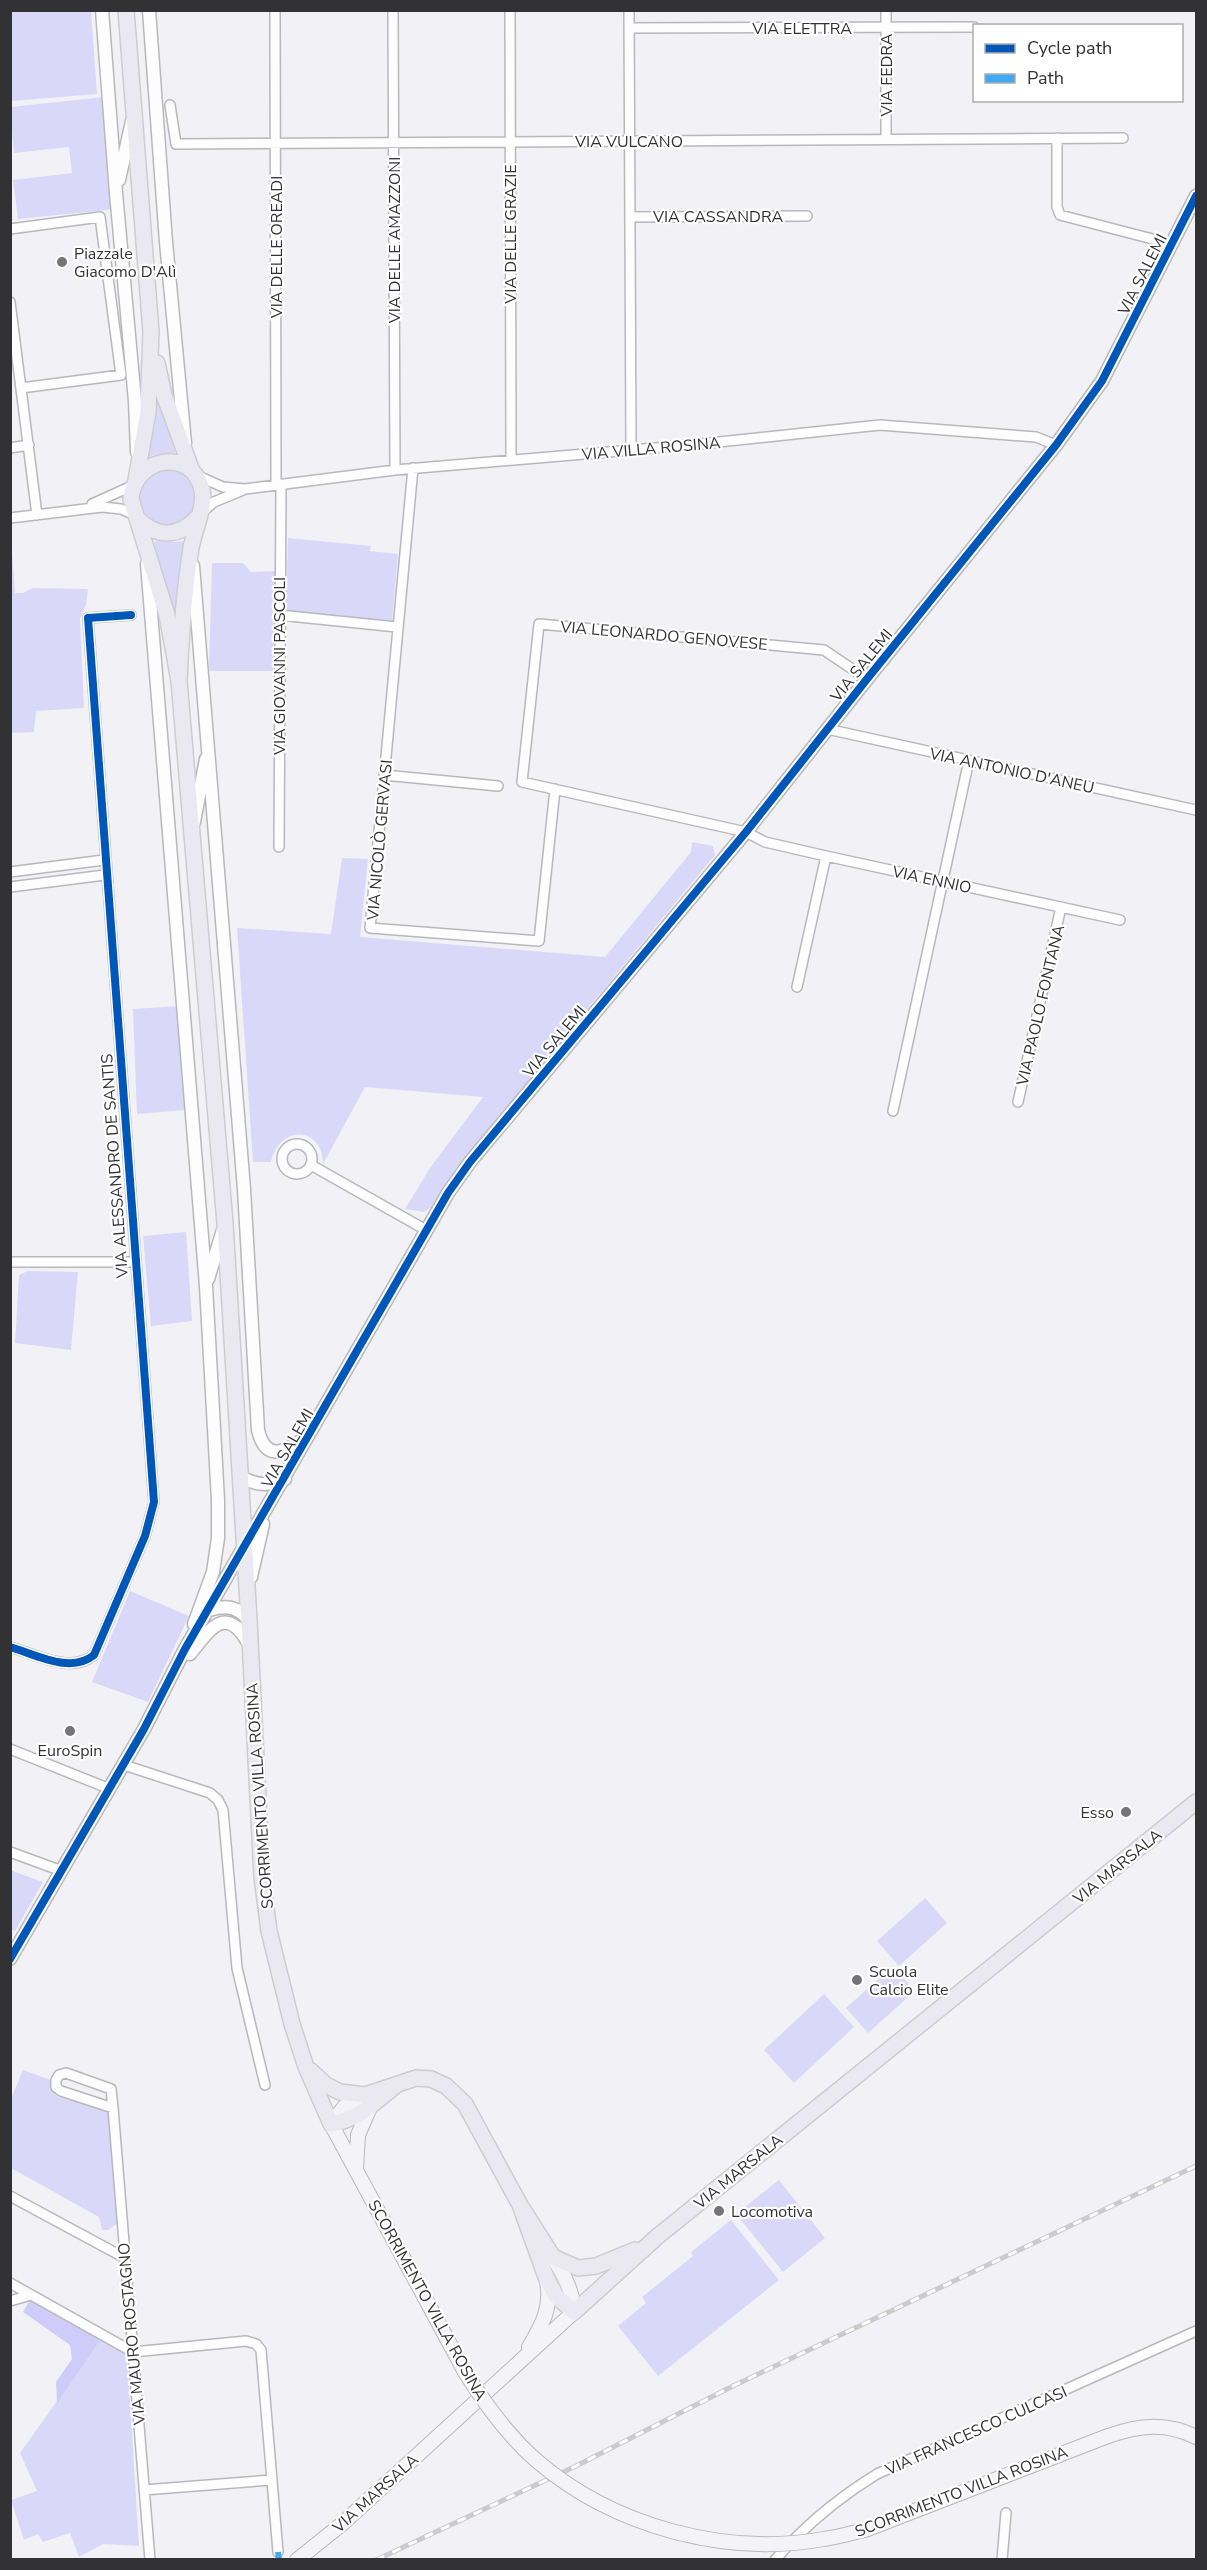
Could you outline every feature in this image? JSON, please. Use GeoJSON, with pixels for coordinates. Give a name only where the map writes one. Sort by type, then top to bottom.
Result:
{"type":"FeatureCollection","features":[{"type":"Feature","properties":{"kind":"main road"},"geometry":{"type":"LineString","coordinates":[[126,10],[151,332],[148,412],[131,499],[145,539],[166,615],[179,681]]}},
{"type":"Feature","properties":{"kind":"main road"},"geometry":{"type":"LineString","coordinates":[[151,332],[164,396],[186,456],[202,489],[202,507],[191,549],[181,623],[179,681]]}},
{"type":"Feature","properties":{"kind":"main road"},"geometry":{"type":"LineString","coordinates":[[135,480],[145,469],[160,462],[177,463],[193,472]]}},
{"type":"Feature","properties":{"kind":"main road"},"geometry":{"type":"LineString","coordinates":[[138,518],[157,532],[168,534],[180,532],[190,526],[198,516]]}},
{"type":"Feature","properties":{"kind":"main road","name":"SCORRIMENTO VILLA ROSINA"},"geometry":{"type":"LineString","coordinates":[[179,681],[225,1223],[258,1820],[267,1920],[280,1979],[306,2067],[331,2124],[465,2372],[483,2400],[515,2440],[562,2480],[590,2498],[630,2517],[671,2530],[710,2539],[744,2543],[784,2543],[824,2539],[865,2530],[1108,2436],[1151,2425],[1184,2431],[1197,2437]]}},
{"type":"Feature","properties":{"kind":"main road","name":"VIA MARSALA"},"geometry":{"type":"LineString","coordinates":[[297,2559],[342,2524],[658,2236],[1197,1802]]}},
{"type":"Feature","properties":{"kind":"main road"},"geometry":{"type":"LineString","coordinates":[[306,2067],[326,2085],[339,2092],[368,2100]]}},
{"type":"Feature","properties":{"kind":"main road"},"geometry":{"type":"LineString","coordinates":[[331,2124],[344,2122],[368,2100],[406,2080],[431,2079],[456,2092],[465,2104],[520,2205],[567,2281],[573,2298],[574,2312]]}},
{"type":"Feature","properties":{"kind":"main road"},"geometry":{"type":"LineString","coordinates":[[356,2171],[358,2135],[368,2100]]}},
{"type":"Feature","properties":{"kind":"main road"},"geometry":{"type":"LineString","coordinates":[[520,2205],[546,2277],[550,2295],[548,2312],[523,2358]]}},
{"type":"Feature","properties":{"kind":"main road"},"geometry":{"type":"LineString","coordinates":[[553,2257],[578,2268],[596,2266],[620,2258],[658,2236]]}},
{"type":"Feature","properties":{"kind":"main road"},"geometry":{"type":"LineString","coordinates":[[546,2277],[556,2296],[574,2312]]}},
{"type":"Feature","properties":{"kind":"street"},"geometry":{"type":"LineString","coordinates":[[82,508],[135,480],[135,401],[102,10]]}},
{"type":"Feature","properties":{"kind":"street"},"geometry":{"type":"LineString","coordinates":[[148,10],[165,231],[186,456]]}},
{"type":"Feature","properties":{"kind":"street","name":"VIA DELLE OREADI"},"geometry":{"type":"LineString","coordinates":[[275,10],[279,484]]}},
{"type":"Feature","properties":{"kind":"street","name":"VIA DELLE AMAZZONI"},"geometry":{"type":"LineString","coordinates":[[393,10],[395,470]]}},
{"type":"Feature","properties":{"kind":"street","name":"VIA DELLE GRAZIE"},"geometry":{"type":"LineString","coordinates":[[510,10],[511,459]]}},
{"type":"Feature","properties":{"kind":"street"},"geometry":{"type":"LineString","coordinates":[[629,10],[631,450]]}},
{"type":"Feature","properties":{"kind":"street","name":"VIA FEDRA"},"geometry":{"type":"LineString","coordinates":[[886,10],[886,139]]}},
{"type":"Feature","properties":{"kind":"street","name":"VIA ELETTRA"},"geometry":{"type":"LineString","coordinates":[[629,28],[973,27]]}},
{"type":"Feature","properties":{"kind":"street","name":"VIA VULCANO"},"geometry":{"type":"LineString","coordinates":[[170,105],[176,144],[1123,138]]}},
{"type":"Feature","properties":{"kind":"street"},"geometry":{"type":"LineString","coordinates":[[116,193],[134,111]]}},
{"type":"Feature","properties":{"kind":"street"},"geometry":{"type":"LineString","coordinates":[[1057,138],[1057,207],[1060,215],[1172,244]]}},
{"type":"Feature","properties":{"kind":"street","name":"VIA SALEMI"},"geometry":{"type":"LineString","coordinates":[[10,1959],[124,1765],[174,1674],[185,1649],[448,1193],[470,1162],[746,832],[867,678],[1056,445],[1102,381],[1197,196]]}},
{"type":"Feature","properties":{"kind":"street","name":"VIA CASSANDRA"},"geometry":{"type":"LineString","coordinates":[[630,217],[807,216]]}},
{"type":"Feature","properties":{"kind":"street"},"geometry":{"type":"LineString","coordinates":[[10,229],[100,217],[121,375],[21,388]]}},
{"type":"Feature","properties":{"kind":"street"},"geometry":{"type":"LineString","coordinates":[[10,302],[37,515]]}},
{"type":"Feature","properties":{"kind":"street","name":"VIA VILLA ROSINA"},"geometry":{"type":"LineString","coordinates":[[193,472],[223,487],[245,489],[413,468],[631,450],[880,425],[1036,437],[1056,445]]}},
{"type":"Feature","properties":{"kind":"street"},"geometry":{"type":"LineString","coordinates":[[10,448],[29,445]]}},
{"type":"Feature","properties":{"kind":"street","name":"VIA NICOLÒ GERVASI"},"geometry":{"type":"LineString","coordinates":[[413,468],[370,928],[539,941],[555,789]]}},
{"type":"Feature","properties":{"kind":"street","name":"VIA GIOVANNI PASCOLI"},"geometry":{"type":"LineString","coordinates":[[279,484],[279,847]]}},
{"type":"Feature","properties":{"kind":"street","name":"VIA VILLA ROSINA"},"geometry":{"type":"LineString","coordinates":[[198,516],[214,502],[245,489]]}},
{"type":"Feature","properties":{"kind":"street"},"geometry":{"type":"LineString","coordinates":[[10,518],[102,507],[120,509],[138,518]]}},
{"type":"Feature","properties":{"kind":"street"},"geometry":{"type":"LineString","coordinates":[[145,539],[206,1286],[218,1500],[218,1538],[213,1572],[185,1649]]}},
{"type":"Feature","properties":{"kind":"street"},"geometry":{"type":"LineString","coordinates":[[191,549],[244,1190],[258,1430],[261,1442],[269,1449],[279,1452],[289,1450],[310,1434]]}},
{"type":"Feature","properties":{"kind":"street","name":"VIA ALESSANDRO DE SANTIS"},"geometry":{"type":"LineString","coordinates":[[10,1647],[65,1664],[77,1665],[94,1655],[145,1536],[153,1502],[105,875],[88,618],[131,615]]}},
{"type":"Feature","properties":{"kind":"street"},"geometry":{"type":"LineString","coordinates":[[279,615],[397,627]]}},
{"type":"Feature","properties":{"kind":"street","name":"VIA LEONARDO GENOVESE"},"geometry":{"type":"LineString","coordinates":[[522,782],[539,624],[824,650],[867,678]]}},
{"type":"Feature","properties":{"kind":"street","name":"VIA ANTONIO D'ANEU"},"geometry":{"type":"LineString","coordinates":[[827,729],[1197,810]]}},
{"type":"Feature","properties":{"kind":"street"},"geometry":{"type":"LineString","coordinates":[[192,832],[209,745]]}},
{"type":"Feature","properties":{"kind":"street"},"geometry":{"type":"LineString","coordinates":[[893,1111],[969,760]]}},
{"type":"Feature","properties":{"kind":"street"},"geometry":{"type":"LineString","coordinates":[[384,775],[498,786]]}},
{"type":"Feature","properties":{"kind":"street","name":"VIA ENNIO"},"geometry":{"type":"LineString","coordinates":[[522,782],[746,832],[765,842],[1120,920]]}},
{"type":"Feature","properties":{"kind":"street"},"geometry":{"type":"LineString","coordinates":[[797,987],[826,856]]}},
{"type":"Feature","properties":{"kind":"street"},"geometry":{"type":"LineString","coordinates":[[10,872],[104,861]]}},
{"type":"Feature","properties":{"kind":"street"},"geometry":{"type":"LineString","coordinates":[[10,887],[105,875]]}},
{"type":"Feature","properties":{"kind":"street","name":"VIA PAOLO FONTANA"},"geometry":{"type":"LineString","coordinates":[[1018,1102],[1061,907]]}},
{"type":"Feature","properties":{"kind":"street"},"geometry":{"type":"LineString","coordinates":[[311,1165],[426,1230]]}},
{"type":"Feature","properties":{"kind":"street"},"geometry":{"type":"LineString","coordinates":[[206,1286],[225,1223]]}},
{"type":"Feature","properties":{"kind":"street"},"geometry":{"type":"LineString","coordinates":[[10,1262],[135,1262]]}},
{"type":"Feature","properties":{"kind":"street"},"geometry":{"type":"LineString","coordinates":[[240,1476],[258,1484],[268,1485],[285,1479]]}},
{"type":"Feature","properties":{"kind":"street"},"geometry":{"type":"LineString","coordinates":[[209,1610],[228,1606],[248,1613],[256,1547],[271,1503]]}},
{"type":"Feature","properties":{"kind":"street"},"geometry":{"type":"LineString","coordinates":[[174,1674],[207,1633],[220,1623],[230,1622],[237,1626],[250,1647]]}},
{"type":"Feature","properties":{"kind":"street"},"geometry":{"type":"LineString","coordinates":[[10,1749],[110,1789]]}},
{"type":"Feature","properties":{"kind":"street"},"geometry":{"type":"LineString","coordinates":[[124,1765],[210,1793],[218,1800],[223,1810],[237,1968],[265,2085]]}},
{"type":"Feature","properties":{"kind":"street"},"geometry":{"type":"LineString","coordinates":[[10,1852],[62,1871]]}},
{"type":"Feature","properties":{"kind":"street"},"geometry":{"type":"LineString","coordinates":[[66,2073],[111,2089],[113,2108],[61,2091],[56,2087],[56,2080],[59,2075],[66,2073]]}},
{"type":"Feature","properties":{"kind":"street","name":"VIA MAURO ROSTAGNO"},"geometry":{"type":"LineString","coordinates":[[113,2108],[150,2559]]}},
{"type":"Feature","properties":{"kind":"street"},"geometry":{"type":"LineString","coordinates":[[10,2196],[125,2258]]}},
{"type":"Feature","properties":{"kind":"street"},"geometry":{"type":"LineString","coordinates":[[10,2283],[133,2352],[246,2341],[256,2344],[261,2350],[278,2552]]}},
{"type":"Feature","properties":{"kind":"street"},"geometry":{"type":"LineString","coordinates":[[10,2301],[32,2295]]}},
{"type":"Feature","properties":{"kind":"street","name":"VIA FRANCESCO CULCASI"},"geometry":{"type":"LineString","coordinates":[[775,2559],[812,2521],[843,2494],[877,2474],[1197,2331]]}},
{"type":"Feature","properties":{"kind":"street"},"geometry":{"type":"LineString","coordinates":[[144,2490],[271,2480]]}},
{"type":"Feature","properties":{"kind":"street"},"geometry":{"type":"LineString","coordinates":[[1002,2559],[1006,2513]]}},
{"type":"Feature","properties":{"kind":"shaded area"},"geometry":{"type":"Polygon","coordinates":[[[11,10],[91,11],[97,94],[11,101],[11,10]]]}},
{"type":"Feature","properties":{"kind":"shaded area"},"geometry":{"type":"Polygon","coordinates":[[[104,97],[116,209],[18,219],[13,180],[72,173],[69,147],[14,153],[10,107],[104,97]]]}},
{"type":"Feature","properties":{"kind":"shaded area"},"geometry":{"type":"Polygon","coordinates":[[[155,393],[158,393],[175,444],[175,453],[154,455],[146,459],[155,393]]]}},
{"type":"Feature","properties":{"kind":"shaded area"},"geometry":{"type":"Polygon","coordinates":[[[168,467],[185,472],[193,480],[198,497],[193,514],[185,522],[168,527],[151,522],[143,514],[138,497],[143,480],[151,472],[168,467]]]}},
{"type":"Feature","properties":{"kind":"shaded area"},"geometry":{"type":"Polygon","coordinates":[[[10,525],[15,593],[23,593],[32,588],[88,589],[86,605],[80,619],[84,708],[36,711],[34,732],[11,733],[10,525]]]}},
{"type":"Feature","properties":{"kind":"shaded area"},"geometry":{"type":"Polygon","coordinates":[[[288,538],[371,546],[370,551],[398,554],[392,622],[286,612],[288,538]]]}},
{"type":"Feature","properties":{"kind":"shaded area"},"geometry":{"type":"Polygon","coordinates":[[[154,541],[184,541],[176,627],[154,541]]]}},
{"type":"Feature","properties":{"kind":"shaded area"},"geometry":{"type":"Polygon","coordinates":[[[212,563],[243,563],[251,572],[276,571],[274,671],[209,671],[212,563]]]}},
{"type":"Feature","properties":{"kind":"shaded area"},"geometry":{"type":"Polygon","coordinates":[[[692,842],[713,846],[715,855],[489,1128],[448,1180],[430,1208],[424,1212],[405,1209],[430,1168],[483,1097],[365,1087],[323,1164],[321,1151],[316,1142],[300,1134],[282,1141],[271,1162],[253,1162],[237,928],[331,934],[342,858],[368,859],[360,937],[605,957],[691,852],[692,842]]]}},
{"type":"Feature","properties":{"kind":"shaded area"},"geometry":{"type":"Polygon","coordinates":[[[179,1006],[186,1110],[137,1114],[133,1009],[179,1006]]]}},
{"type":"Feature","properties":{"kind":"shaded area"},"geometry":{"type":"Polygon","coordinates":[[[186,1232],[192,1321],[151,1326],[143,1236],[186,1232]]]}},
{"type":"Feature","properties":{"kind":"shaded area"},"geometry":{"type":"Polygon","coordinates":[[[28,1271],[78,1272],[71,1350],[15,1343],[19,1275],[28,1271]]]}},
{"type":"Feature","properties":{"kind":"shaded area"},"geometry":{"type":"Polygon","coordinates":[[[130,1591],[189,1616],[148,1702],[92,1682],[130,1591]]]}},
{"type":"Feature","properties":{"kind":"shaded area"},"geometry":{"type":"Polygon","coordinates":[[[10,1870],[43,1882],[15,1931],[11,1929],[10,1870]]]}},
{"type":"Feature","properties":{"kind":"shaded area"},"geometry":{"type":"Polygon","coordinates":[[[925,1898],[947,1923],[899,1966],[877,1941],[925,1898]]]}},
{"type":"Feature","properties":{"kind":"shaded area"},"geometry":{"type":"Polygon","coordinates":[[[893,1966],[915,1991],[868,2033],[846,2008],[893,1966]]]}},
{"type":"Feature","properties":{"kind":"shaded area"},"geometry":{"type":"Polygon","coordinates":[[[824,1994],[854,2027],[794,2083],[764,2050],[824,1994]]]}},
{"type":"Feature","properties":{"kind":"shaded area"},"geometry":{"type":"Polygon","coordinates":[[[23,2070],[51,2080],[56,2096],[109,2112],[118,2223],[108,2230],[102,2230],[99,2217],[11,2168],[10,2101],[23,2070]]]}},
{"type":"Feature","properties":{"kind":"shaded area"},"geometry":{"type":"Polygon","coordinates":[[[779,2180],[825,2238],[783,2272],[736,2214],[779,2180]]]}},
{"type":"Feature","properties":{"kind":"shaded area"},"geometry":{"type":"Polygon","coordinates":[[[731,2220],[779,2280],[658,2376],[618,2326],[646,2303],[642,2297],[693,2256],[691,2252],[731,2220]]]}},
{"type":"Feature","properties":{"kind":"shaded area"},"geometry":{"type":"Polygon","coordinates":[[[30,2300],[101,2339],[57,2403],[56,2382],[72,2359],[70,2345],[23,2312],[30,2300]]]}},
{"type":"Feature","properties":{"kind":"shaded area"},"geometry":{"type":"Polygon","coordinates":[[[101,2339],[127,2353],[139,2546],[103,2544],[79,2557],[70,2533],[43,2542],[38,2534],[24,2540],[11,2500],[37,2491],[20,2453],[101,2339]]]}},
{"type":"Feature","properties":{"kind":"railway"},"geometry":{"type":"LineString","coordinates":[[376,2560],[576,2466],[733,2386],[1196,2166]]}},
{"type":"Feature","properties":{"kind":"marked path"},"geometry":{"type":"LineString","coordinates":[[278,2552],[279,2560]]}},
{"type":"Feature","properties":{"kind":"cycle path"},"geometry":{"type":"LineString","coordinates":[[10,1959],[144,1729],[185,1649],[448,1193],[470,1162],[746,832],[1056,445],[1102,381],[1196,196]]}},
{"type":"Feature","properties":{"kind":"cycle path"},"geometry":{"type":"LineString","coordinates":[[10,1647],[64,1663],[75,1663],[94,1655],[145,1536],[154,1502],[88,618],[131,615]]}},
{"type":"Feature","properties":{"kind":"place","name":"Piazzale Giacomo D'Alì"},"geometry":{"type":"Point","coordinates":[62,262]}},
{"type":"Feature","properties":{"kind":"place","name":"EuroSpin"},"geometry":{"type":"Point","coordinates":[70,1731]}},
{"type":"Feature","properties":{"kind":"place","name":"Esso"},"geometry":{"type":"Point","coordinates":[1126,1812]}},
{"type":"Feature","properties":{"kind":"place","name":"Scuola Calcio Elite"},"geometry":{"type":"Point","coordinates":[857,1980]}},
{"type":"Feature","properties":{"kind":"place","name":"Locomotiva"},"geometry":{"type":"Point","coordinates":[719,2211]}}]}
